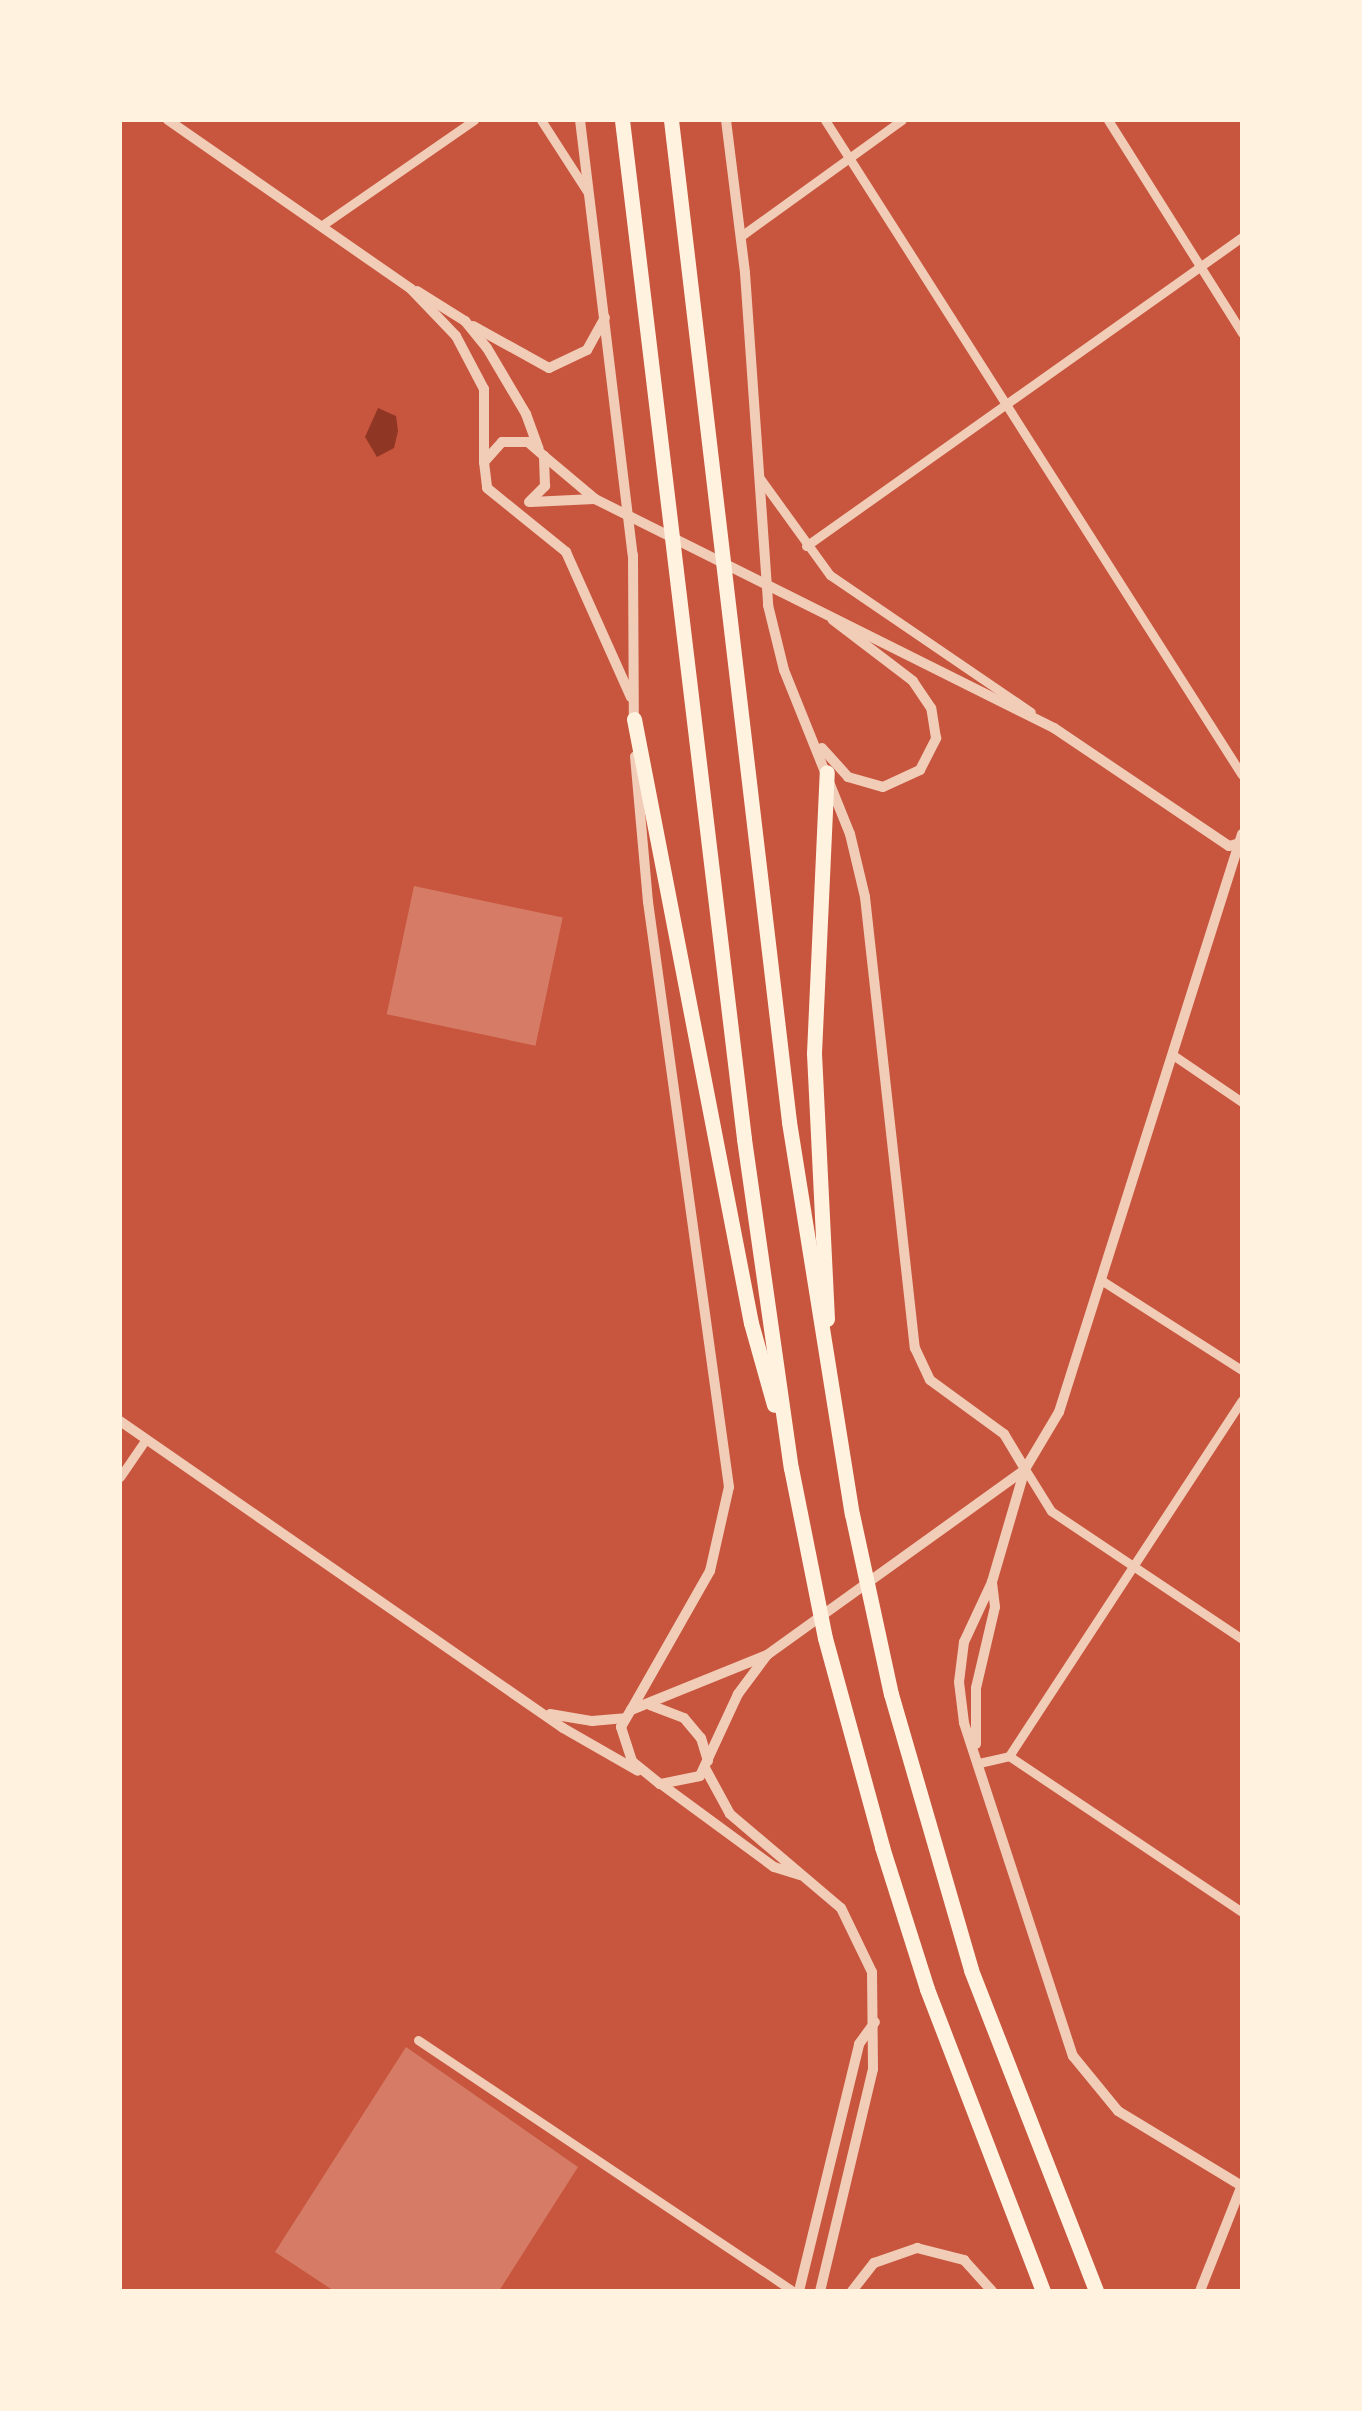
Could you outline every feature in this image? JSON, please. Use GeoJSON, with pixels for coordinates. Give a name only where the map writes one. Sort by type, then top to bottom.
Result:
{"type":"FeatureCollection","features":[{"type":"Feature","properties":{"kind":"highway"},"geometry":{"type":"LineString","coordinates":[[622,120],[742,1119],[791,1468],[825,1638],[882,1848],[927,1989],[1043,2291]]}},
{"type":"Feature","properties":{"kind":"highway"},"geometry":{"type":"LineString","coordinates":[[671,120],[789,1122],[830,1388],[891,1694],[928,1830],[1008,2076],[1096,2291]]}},
{"type":"Feature","properties":{"kind":"highway"},"geometry":{"type":"LineString","coordinates":[[633,711],[751,1322],[791,1468]]}},
{"type":"Feature","properties":{"kind":"highway"},"geometry":{"type":"LineString","coordinates":[[827,772],[814,1053],[830,1388]]}},
{"type":"Feature","properties":{"kind":"street"},"geometry":{"type":"LineString","coordinates":[[168,120],[411,288],[550,368],[587,350],[605,317]]}},
{"type":"Feature","properties":{"kind":"street"},"geometry":{"type":"LineString","coordinates":[[321,226],[474,120]]}},
{"type":"Feature","properties":{"kind":"street"},"geometry":{"type":"LineString","coordinates":[[541,120],[588,193]]}},
{"type":"Feature","properties":{"kind":"street"},"geometry":{"type":"LineString","coordinates":[[580,120],[633,555],[633,711],[646,886],[730,1487],[710,1572],[628,1714],[621,1739],[643,1774]]}},
{"type":"Feature","properties":{"kind":"street"},"geometry":{"type":"LineString","coordinates":[[726,120],[742,236],[754,470],[768,605],[784,670],[827,772],[866,897],[917,1359],[940,1388],[1004,1434],[1051,1511],[1242,1639]]}},
{"type":"Feature","properties":{"kind":"street"},"geometry":{"type":"LineString","coordinates":[[825,120],[1242,776]]}},
{"type":"Feature","properties":{"kind":"street"},"geometry":{"type":"LineString","coordinates":[[742,236],[902,120]]}},
{"type":"Feature","properties":{"kind":"street"},"geometry":{"type":"LineString","coordinates":[[1108,120],[1242,333]]}},
{"type":"Feature","properties":{"kind":"street"},"geometry":{"type":"LineString","coordinates":[[806,546],[1242,237]]}},
{"type":"Feature","properties":{"kind":"street"},"geometry":{"type":"LineString","coordinates":[[411,288],[466,349],[481,378],[487,488],[566,552],[633,711]]}},
{"type":"Feature","properties":{"kind":"street"},"geometry":{"type":"LineString","coordinates":[[465,321],[515,392],[541,453],[545,486],[530,502]]}},
{"type":"Feature","properties":{"kind":"street"},"geometry":{"type":"LineString","coordinates":[[484,462],[491,450],[515,440],[541,453],[598,500],[1054,728]]}},
{"type":"Feature","properties":{"kind":"street"},"geometry":{"type":"LineString","coordinates":[[754,470],[806,546],[841,584],[1229,846],[1241,840]]}},
{"type":"Feature","properties":{"kind":"street"},"geometry":{"type":"LineString","coordinates":[[510,505],[598,500]]}},
{"type":"Feature","properties":{"kind":"street"},"geometry":{"type":"LineString","coordinates":[[809,603],[913,681],[931,708],[936,738],[920,770],[893,786],[872,786],[841,772],[809,730]]}},
{"type":"Feature","properties":{"kind":"street"},"geometry":{"type":"LineString","coordinates":[[976,1750],[976,1688],[995,1607],[992,1582],[1025,1469],[1059,1412],[1241,840]]}},
{"type":"Feature","properties":{"kind":"street"},"geometry":{"type":"LineString","coordinates":[[1172,1055],[1242,1102]]}},
{"type":"Feature","properties":{"kind":"street"},"geometry":{"type":"LineString","coordinates":[[1101,1280],[1242,1370]]}},
{"type":"Feature","properties":{"kind":"street"},"geometry":{"type":"LineString","coordinates":[[979,1763],[1009,1756],[1242,1400]]}},
{"type":"Feature","properties":{"kind":"street"},"geometry":{"type":"LineString","coordinates":[[120,1420],[544,1713],[660,1784],[774,1867],[801,1875]]}},
{"type":"Feature","properties":{"kind":"street"},"geometry":{"type":"LineString","coordinates":[[120,1477],[146,1438]]}},
{"type":"Feature","properties":{"kind":"street"},"geometry":{"type":"LineString","coordinates":[[544,1713],[592,1722],[628,1714],[767,1656],[1025,1469]]}},
{"type":"Feature","properties":{"kind":"street"},"geometry":{"type":"LineString","coordinates":[[992,1582],[980,1596],[961,1662],[960,1707],[1073,2056],[1118,2110],[1242,2185],[1200,2291]]}},
{"type":"Feature","properties":{"kind":"street"},"geometry":{"type":"LineString","coordinates":[[660,1784],[692,1781],[707,1765],[738,1694],[767,1656]]}},
{"type":"Feature","properties":{"kind":"street"},"geometry":{"type":"LineString","coordinates":[[648,1704],[672,1711],[694,1728],[730,1814],[841,1908],[864,1949],[875,2022],[874,2070],[820,2291]]}},
{"type":"Feature","properties":{"kind":"street"},"geometry":{"type":"LineString","coordinates":[[1009,1756],[1242,1912]]}},
{"type":"Feature","properties":{"kind":"street"},"geometry":{"type":"LineString","coordinates":[[418,2040],[796,2291],[859,2044],[875,2022]]}},
{"type":"Feature","properties":{"kind":"street"},"geometry":{"type":"LineString","coordinates":[[852,2291],[874,2264],[918,2248],[964,2260],[992,2291]]}},
{"type":"Feature","properties":{"kind":"shaded area"},"geometry":{"type":"Polygon","coordinates":[[[378,408],[396,416],[398,431],[394,448],[377,457],[365,437],[378,408]]]}},
{"type":"Feature","properties":{"kind":"building"},"geometry":{"type":"Polygon","coordinates":[[[414,886],[563,918],[535,1046],[387,1014],[414,886]]]}},
{"type":"Feature","properties":{"kind":"building"},"geometry":{"type":"Polygon","coordinates":[[[406,2047],[578,2167],[499,2291],[334,2291],[275,2252],[406,2047]]]}}]}
